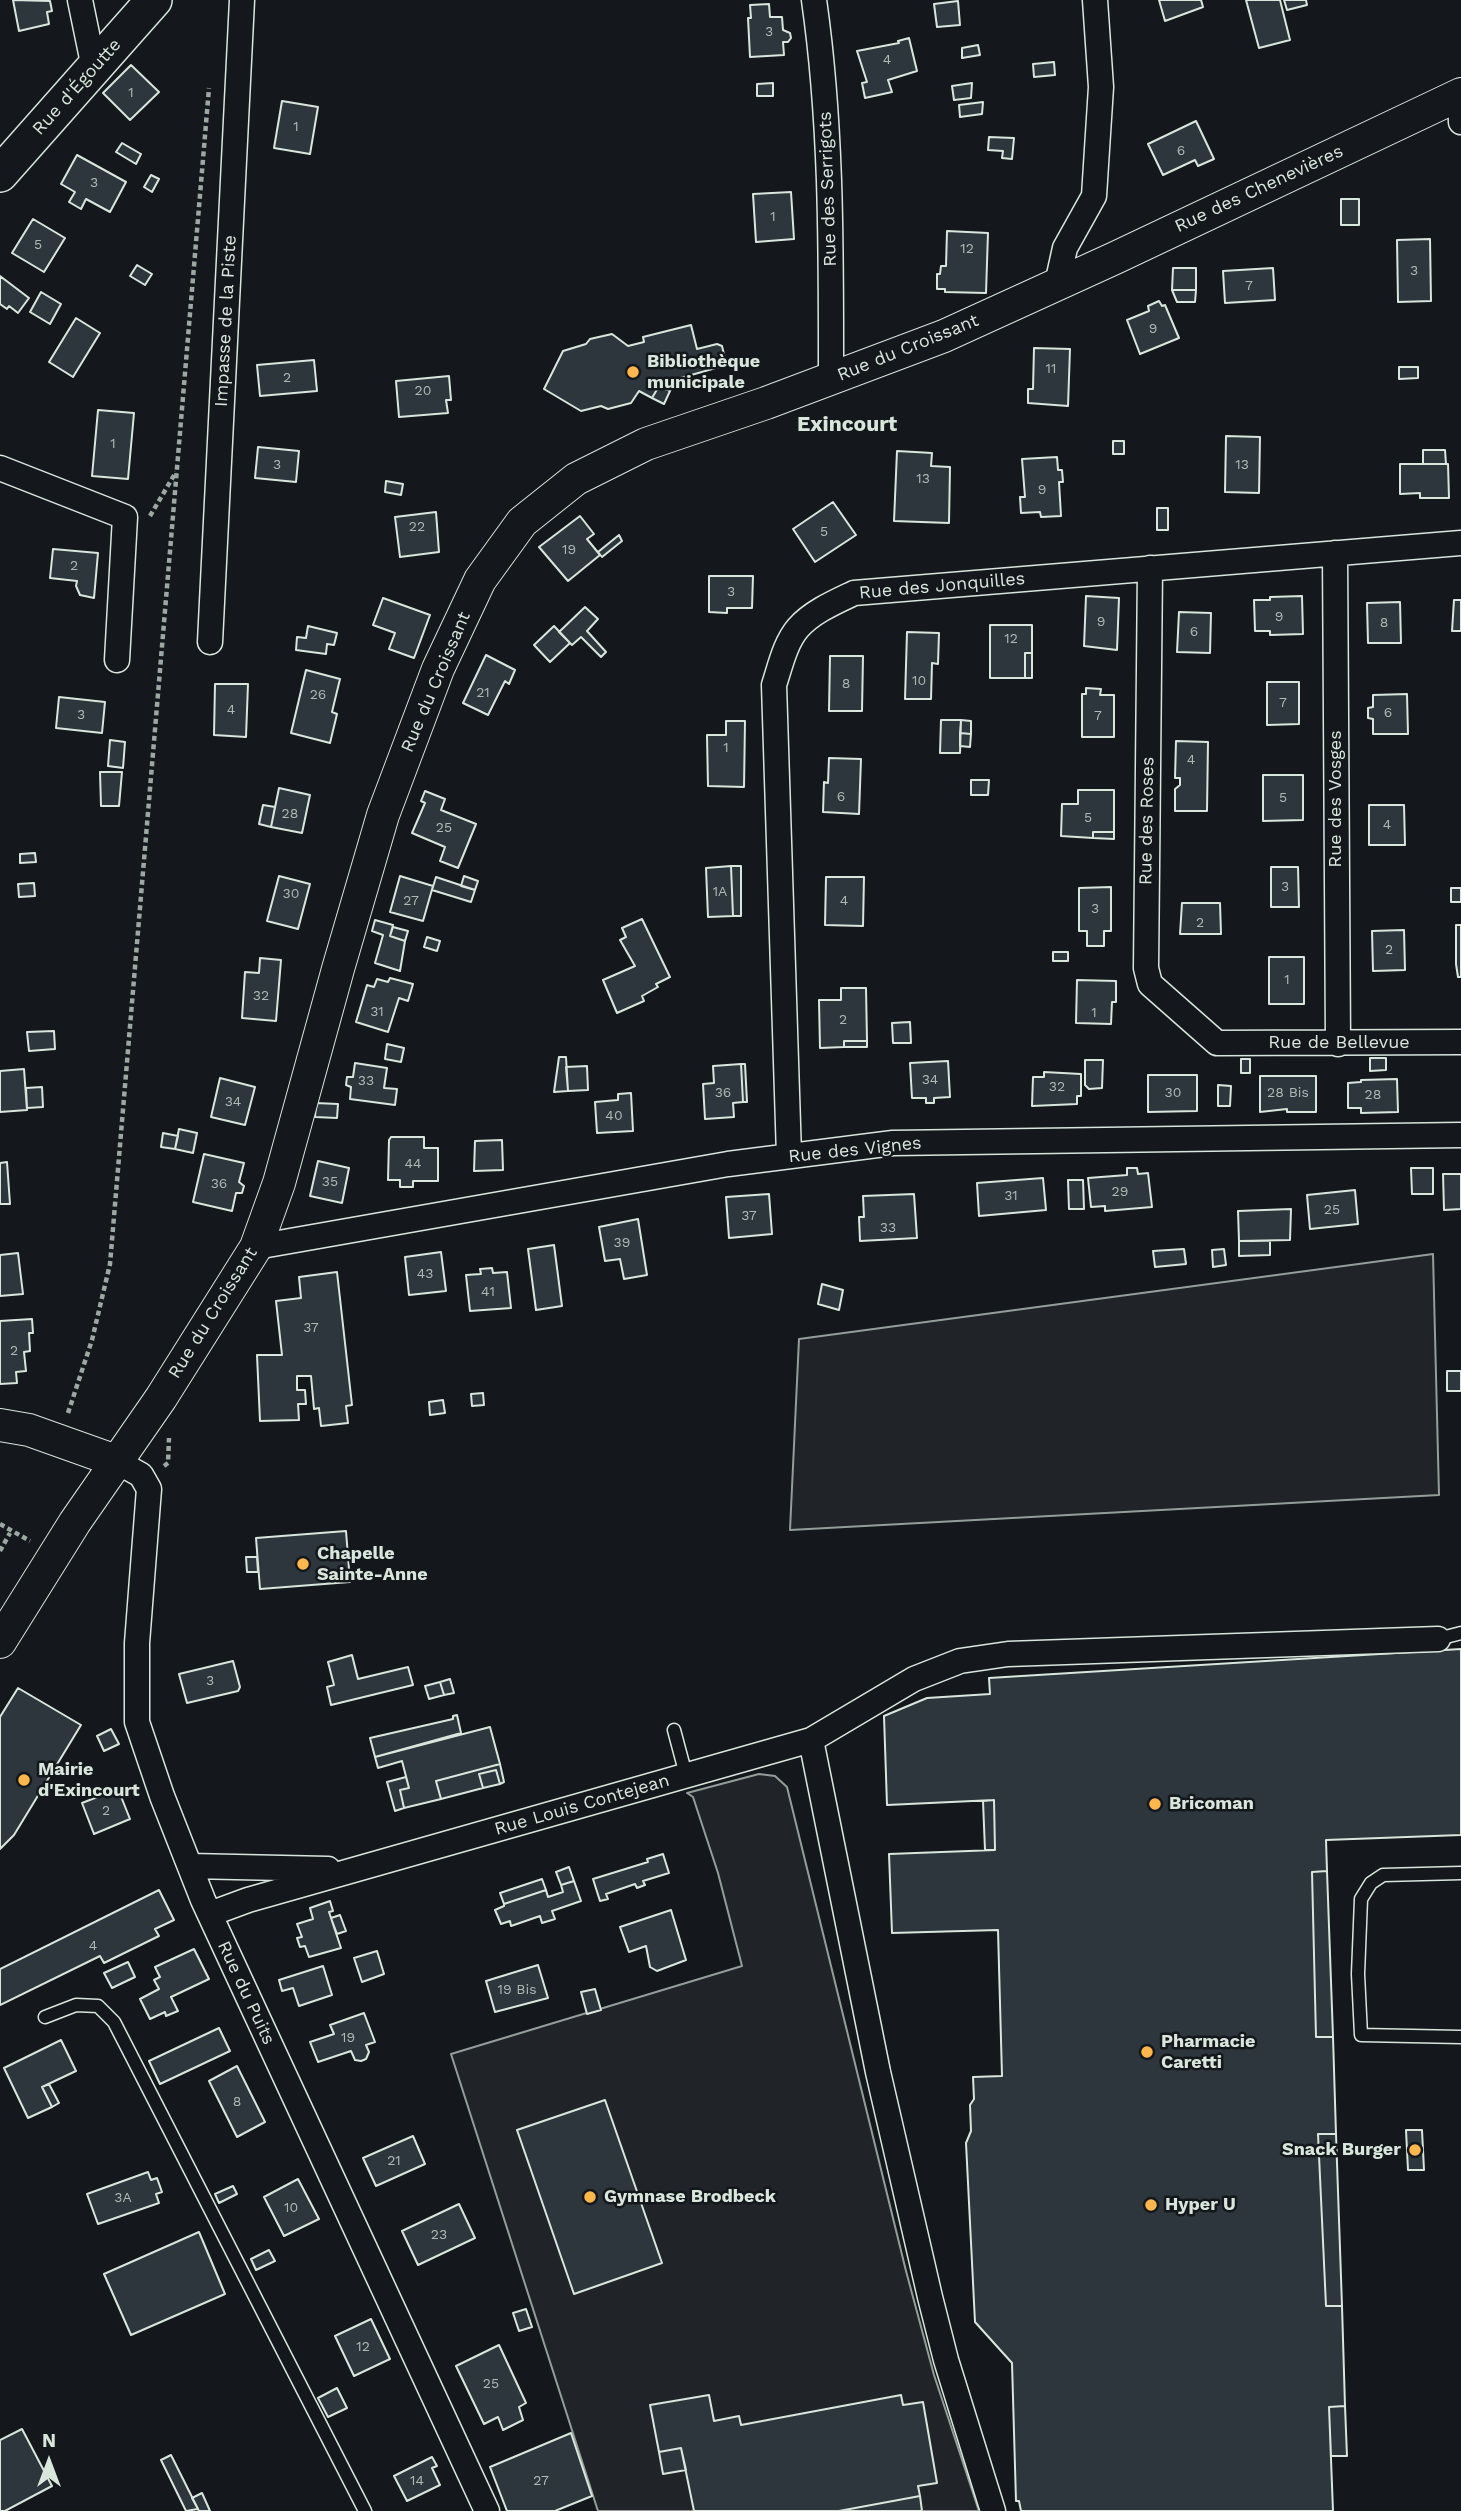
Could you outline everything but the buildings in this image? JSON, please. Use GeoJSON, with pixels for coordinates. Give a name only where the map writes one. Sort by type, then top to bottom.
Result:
{"type":"FeatureCollection","features":[{"type":"Feature","properties":{"kind":"main road","name":"Rue d'Égoutte"},"geometry":{"type":"LineString","coordinates":[[0,174],[154,0]]}},
{"type":"Feature","properties":{"kind":"street"},"geometry":{"type":"LineString","coordinates":[[80,0],[94,68]]}},
{"type":"Feature","properties":{"kind":"street","name":"Impasse de la Piste"},"geometry":{"type":"LineString","coordinates":[[210,642],[242,0]]}},
{"type":"Feature","properties":{"kind":"street","name":"Rue des Serrigots"},"geometry":{"type":"LineString","coordinates":[[814,0],[822,64],[828,162],[831,378]]}},
{"type":"Feature","properties":{"kind":"street"},"geometry":{"type":"LineString","coordinates":[[1058,284],[1065,248],[1094,196],[1101,87],[1095,0]]}},
{"type":"Feature","properties":{"kind":"street","name":"Rue des Chenevières"},"geometry":{"type":"LineString","coordinates":[[1058,284],[1461,104]]}},
{"type":"Feature","properties":{"kind":"street","name":"Rue du Croissant"},"geometry":{"type":"LineString","coordinates":[[0,1642],[116,1461],[161,1398],[256,1247],[279,1184],[383,815],[438,668],[480,580],[522,523],[576,479],[646,444],[944,336],[1058,284]]}},
{"type":"Feature","properties":{"kind":"street"},"geometry":{"type":"LineString","coordinates":[[0,468],[125,517],[117,660]]}},
{"type":"Feature","properties":{"kind":"street","name":"Rue des Jonquilles"},"geometry":{"type":"LineString","coordinates":[[789,1156],[774,685],[797,628],[823,608],[854,593],[1461,543]]}},
{"type":"Feature","properties":{"kind":"street","name":"Rue des Vosges"},"geometry":{"type":"LineString","coordinates":[[1335,553],[1338,1044]]}},
{"type":"Feature","properties":{"kind":"street","name":"Rue des Roses"},"geometry":{"type":"LineString","coordinates":[[1150,568],[1146,968],[1150,984],[1217,1043]]}},
{"type":"Feature","properties":{"kind":"street","name":"Rue de Bellevue"},"geometry":{"type":"LineString","coordinates":[[1217,1043],[1461,1042]]}},
{"type":"Feature","properties":{"kind":"street","name":"Rue des Vignes"},"geometry":{"type":"LineString","coordinates":[[256,1247],[729,1164],[893,1143],[1461,1135]]}},
{"type":"Feature","properties":{"kind":"street"},"geometry":{"type":"LineString","coordinates":[[0,1425],[40,1433],[116,1461]]}},
{"type":"Feature","properties":{"kind":"street","name":"Rue du Puits"},"geometry":{"type":"LineString","coordinates":[[116,1461],[141,1475],[149,1489],[137,1643],[137,1722],[162,1796],[210,1914],[487,2511]]}},
{"type":"Feature","properties":{"kind":"street","name":"Rue Louis Contejean"},"geometry":{"type":"LineString","coordinates":[[210,1914],[248,1900],[811,1740],[914,1679],[960,1661],[1008,1654],[1449,1636]]}},
{"type":"Feature","properties":{"kind":"street"},"geometry":{"type":"LineString","coordinates":[[811,1740],[878,2072],[930,2297],[946,2360],[993,2511]]}},
{"type":"Feature","properties":{"kind":"street","name":"Rue Louis Contejean"},"geometry":{"type":"LineString","coordinates":[[190,1866],[353,1870]]}},
{"type":"Feature","properties":{"kind":"lane"},"geometry":{"type":"LineString","coordinates":[[674,1730],[686,1775]]}},
{"type":"Feature","properties":{"kind":"lane"},"geometry":{"type":"LineString","coordinates":[[1461,1873],[1383,1875],[1371,1883],[1362,1899],[1358,1974],[1361,2035],[1461,2037]]}},
{"type":"Feature","properties":{"kind":"lane"},"geometry":{"type":"LineString","coordinates":[[45,2017],[76,2005],[98,2006],[114,2022],[365,2511]]}},
{"type":"Feature","properties":{"kind":"path"},"geometry":{"type":"LineString","coordinates":[[68,1416],[92,1340],[110,1264],[210,83]]}},
{"type":"Feature","properties":{"kind":"path"},"geometry":{"type":"LineString","coordinates":[[125,517],[147,522],[177,471]]}},
{"type":"Feature","properties":{"kind":"path"},"geometry":{"type":"LineString","coordinates":[[0,1551],[10,1533]]}},
{"type":"Feature","properties":{"kind":"shaded area"},"geometry":{"type":"Polygon","coordinates":[[[1433,1254],[1439,1495],[790,1530],[799,1339],[1433,1254]]]}},
{"type":"Feature","properties":{"kind":"shaded area"},"geometry":{"type":"Polygon","coordinates":[[[759,1774],[775,1776],[787,1787],[906,2271],[934,2375],[979,2511],[598,2511],[451,2054],[742,1966],[718,1873],[693,1797],[687,1793],[759,1774]]]}},
{"type":"Feature","properties":{"kind":"place","name":"Bibliothèque municipale"},"geometry":{"type":"Point","coordinates":[633,372]}},
{"type":"Feature","properties":{"kind":"place","name":"Chapelle Sainte-Anne"},"geometry":{"type":"Point","coordinates":[303,1564]}},
{"type":"Feature","properties":{"kind":"place","name":"Mairie d'Exincourt"},"geometry":{"type":"Point","coordinates":[24,1780]}},
{"type":"Feature","properties":{"kind":"place","name":"Bricoman"},"geometry":{"type":"Point","coordinates":[1155,1804]}},
{"type":"Feature","properties":{"kind":"place","name":"Pharmacie Caretti"},"geometry":{"type":"Point","coordinates":[1147,2052]}},
{"type":"Feature","properties":{"kind":"place","name":"Snack Burger"},"geometry":{"type":"Point","coordinates":[1415,2150]}},
{"type":"Feature","properties":{"kind":"place","name":"Gymnase Brodbeck"},"geometry":{"type":"Point","coordinates":[590,2197]}},
{"type":"Feature","properties":{"kind":"place","name":"Hyper U"},"geometry":{"type":"Point","coordinates":[1151,2205]}},
{"type":"Feature","properties":{"kind":"district","name":"Exincourt"},"geometry":{"type":"Point","coordinates":[847,425]}}]}
